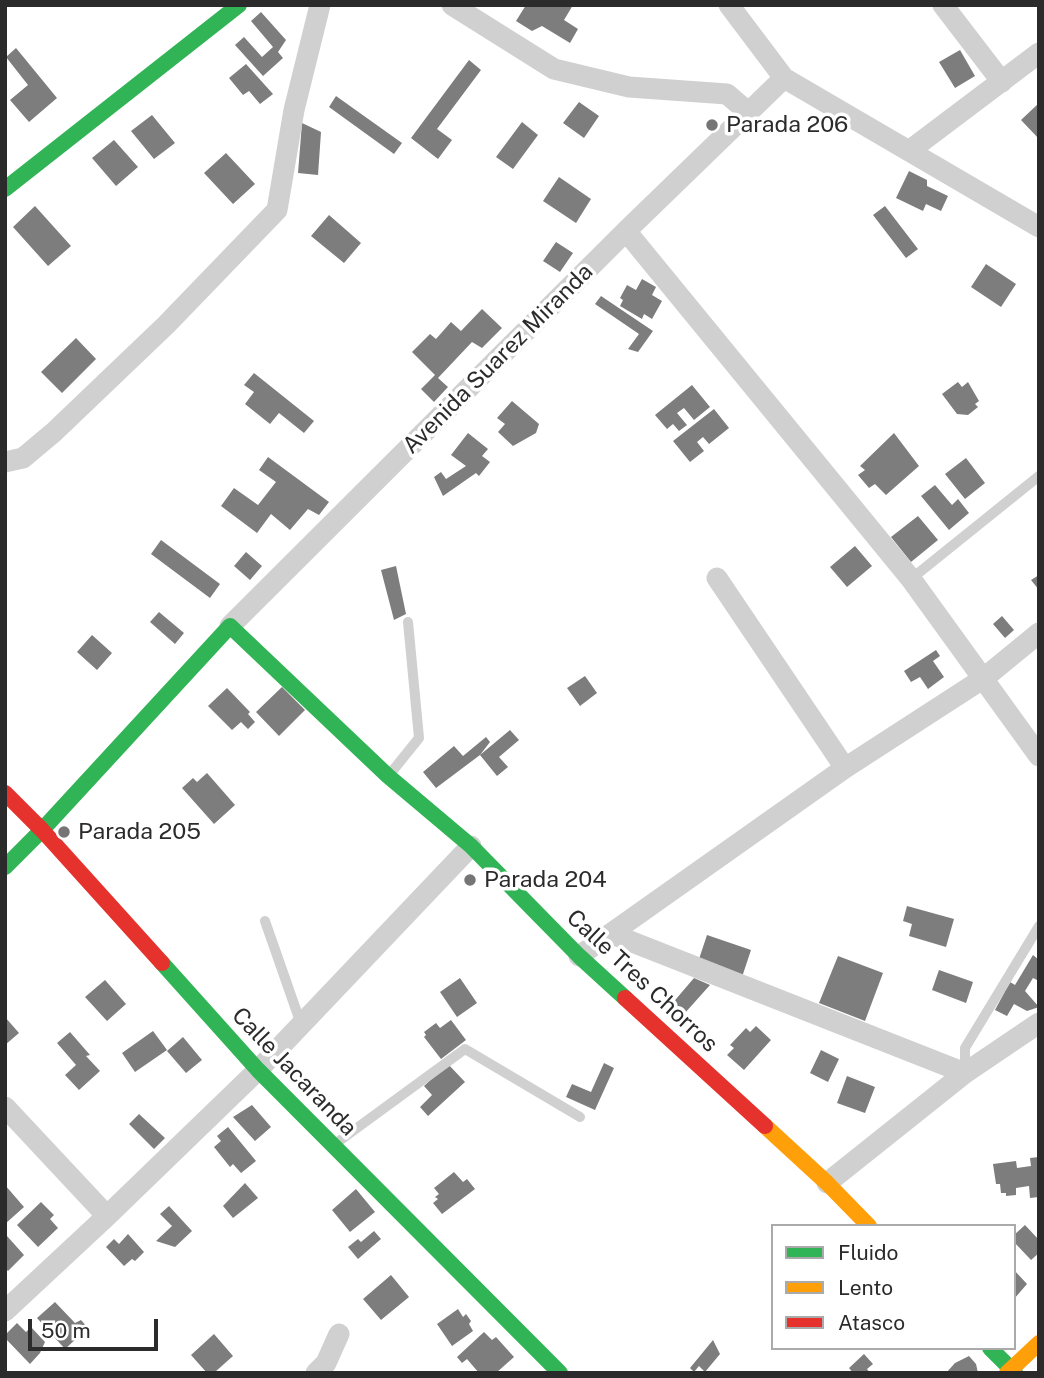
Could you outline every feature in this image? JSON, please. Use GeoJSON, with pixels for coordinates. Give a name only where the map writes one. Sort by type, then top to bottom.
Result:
{"type":"FeatureCollection","features":[{"type":"Feature","properties":{"kind":"main road"},"geometry":{"type":"LineString","coordinates":[[5,189],[239,5]]}},
{"type":"Feature","properties":{"kind":"main road","name":"Calle Tres Chorros"},"geometry":{"type":"LineString","coordinates":[[230,625],[388,776],[471,846],[579,956],[827,1183],[867,1224]]}},
{"type":"Feature","properties":{"kind":"main road","name":"Avenida Suarez Miranda"},"geometry":{"type":"LineString","coordinates":[[5,867],[230,625]]}},
{"type":"Feature","properties":{"kind":"main road","name":"Calle Jacaranda"},"geometry":{"type":"LineString","coordinates":[[5,793],[42,830],[257,1070],[560,1373]]}},
{"type":"Feature","properties":{"kind":"main road"},"geometry":{"type":"LineString","coordinates":[[992,1350],[1011,1372],[1039,1343]]}},
{"type":"Feature","properties":{"kind":"street"},"geometry":{"type":"LineString","coordinates":[[5,463],[23,458],[54,432],[166,325],[277,210],[294,110],[320,5]]}},
{"type":"Feature","properties":{"kind":"street"},"geometry":{"type":"LineString","coordinates":[[452,5],[554,69],[629,87],[727,94],[750,113]]}},
{"type":"Feature","properties":{"kind":"street"},"geometry":{"type":"LineString","coordinates":[[729,5],[784,78],[1039,227]]}},
{"type":"Feature","properties":{"kind":"street"},"geometry":{"type":"LineString","coordinates":[[943,5],[1002,82]]}},
{"type":"Feature","properties":{"kind":"street"},"geometry":{"type":"LineString","coordinates":[[909,151],[1037,57]]}},
{"type":"Feature","properties":{"kind":"street","name":"Avenida Suarez Miranda"},"geometry":{"type":"LineString","coordinates":[[230,625],[626,231],[784,78]]}},
{"type":"Feature","properties":{"kind":"street"},"geometry":{"type":"LineString","coordinates":[[626,231],[911,579],[1039,756]]}},
{"type":"Feature","properties":{"kind":"street"},"geometry":{"type":"LineString","coordinates":[[717,578],[845,768]]}},
{"type":"Feature","properties":{"kind":"street"},"geometry":{"type":"LineString","coordinates":[[579,956],[845,768],[985,678],[1039,632]]}},
{"type":"Feature","properties":{"kind":"street"},"geometry":{"type":"LineString","coordinates":[[5,1311],[257,1070],[471,846]]}},
{"type":"Feature","properties":{"kind":"street"},"geometry":{"type":"LineString","coordinates":[[612,934],[965,1073]]}},
{"type":"Feature","properties":{"kind":"street"},"geometry":{"type":"LineString","coordinates":[[827,1183],[965,1073],[1039,1023]]}},
{"type":"Feature","properties":{"kind":"street"},"geometry":{"type":"LineString","coordinates":[[5,1107],[107,1216]]}},
{"type":"Feature","properties":{"kind":"street"},"geometry":{"type":"LineString","coordinates":[[316,1373],[326,1363],[338,1334]]}},
{"type":"Feature","properties":{"kind":"lane"},"geometry":{"type":"LineString","coordinates":[[911,579],[1039,476]]}},
{"type":"Feature","properties":{"kind":"lane"},"geometry":{"type":"LineString","coordinates":[[388,776],[419,738],[408,622]]}},
{"type":"Feature","properties":{"kind":"lane"},"geometry":{"type":"LineString","coordinates":[[265,921],[301,1024]]}},
{"type":"Feature","properties":{"kind":"lane"},"geometry":{"type":"LineString","coordinates":[[965,1073],[965,1048],[1039,926]]}},
{"type":"Feature","properties":{"kind":"lane"},"geometry":{"type":"LineString","coordinates":[[333,1146],[465,1049],[580,1117]]}},
{"type":"Feature","properties":{"kind":"building"},"geometry":{"type":"Polygon","coordinates":[[[526,5],[573,5],[564,20],[578,29],[570,43],[542,26],[532,31],[516,21],[526,5]]]}},
{"type":"Feature","properties":{"kind":"building"},"geometry":{"type":"Polygon","coordinates":[[[261,12],[286,40],[278,52],[283,58],[263,76],[235,45],[244,37],[262,57],[273,47],[251,21],[261,12]]]}},
{"type":"Feature","properties":{"kind":"building"},"geometry":{"type":"Polygon","coordinates":[[[16,48],[57,98],[29,122],[10,100],[28,85],[6,57],[16,48]]]}},
{"type":"Feature","properties":{"kind":"building"},"geometry":{"type":"Polygon","coordinates":[[[960,50],[975,76],[955,88],[939,62],[960,50]]]}},
{"type":"Feature","properties":{"kind":"building"},"geometry":{"type":"Polygon","coordinates":[[[469,60],[481,70],[437,129],[452,140],[438,159],[411,138],[469,60]]]}},
{"type":"Feature","properties":{"kind":"building"},"geometry":{"type":"Polygon","coordinates":[[[246,64],[273,94],[260,104],[249,91],[243,95],[229,78],[246,64]]]}},
{"type":"Feature","properties":{"kind":"building"},"geometry":{"type":"Polygon","coordinates":[[[336,96],[402,143],[394,154],[329,107],[336,96]]]}},
{"type":"Feature","properties":{"kind":"building"},"geometry":{"type":"Polygon","coordinates":[[[579,102],[599,116],[584,138],[563,123],[579,102]]]}},
{"type":"Feature","properties":{"kind":"building"},"geometry":{"type":"Polygon","coordinates":[[[1039,103],[1039,139],[1021,120],[1039,103]]]}},
{"type":"Feature","properties":{"kind":"building"},"geometry":{"type":"Polygon","coordinates":[[[152,115],[175,143],[154,159],[131,131],[152,115]]]}},
{"type":"Feature","properties":{"kind":"building"},"geometry":{"type":"Polygon","coordinates":[[[522,122],[538,135],[513,169],[496,157],[522,122]]]}},
{"type":"Feature","properties":{"kind":"building"},"geometry":{"type":"Polygon","coordinates":[[[302,123],[321,132],[318,175],[298,173],[302,123]]]}},
{"type":"Feature","properties":{"kind":"building"},"geometry":{"type":"Polygon","coordinates":[[[114,140],[138,167],[116,186],[92,158],[114,140]]]}},
{"type":"Feature","properties":{"kind":"building"},"geometry":{"type":"Polygon","coordinates":[[[226,153],[255,184],[233,204],[204,173],[226,153]]]}},
{"type":"Feature","properties":{"kind":"building"},"geometry":{"type":"Polygon","coordinates":[[[909,171],[927,180],[927,186],[948,196],[941,211],[926,204],[923,211],[896,198],[909,171]]]}},
{"type":"Feature","properties":{"kind":"building"},"geometry":{"type":"Polygon","coordinates":[[[559,177],[591,199],[576,223],[543,201],[559,177]]]}},
{"type":"Feature","properties":{"kind":"building"},"geometry":{"type":"Polygon","coordinates":[[[35,206],[71,246],[48,266],[13,227],[35,206]]]}},
{"type":"Feature","properties":{"kind":"building"},"geometry":{"type":"Polygon","coordinates":[[[885,206],[918,249],[906,258],[873,215],[885,206]]]}},
{"type":"Feature","properties":{"kind":"building"},"geometry":{"type":"Polygon","coordinates":[[[329,215],[361,243],[344,263],[311,236],[329,215]]]}},
{"type":"Feature","properties":{"kind":"building"},"geometry":{"type":"Polygon","coordinates":[[[556,242],[573,253],[560,272],[543,261],[556,242]]]}},
{"type":"Feature","properties":{"kind":"building"},"geometry":{"type":"Polygon","coordinates":[[[986,264],[1016,284],[1001,307],[971,287],[986,264]]]}},
{"type":"Feature","properties":{"kind":"building"},"geometry":{"type":"Polygon","coordinates":[[[642,279],[656,287],[652,295],[662,301],[652,319],[644,314],[642,319],[620,306],[623,300],[620,298],[627,285],[636,290],[642,279]]]}},
{"type":"Feature","properties":{"kind":"building"},"geometry":{"type":"Polygon","coordinates":[[[601,296],[653,331],[638,352],[628,349],[639,334],[595,304],[601,296]]]}},
{"type":"Feature","properties":{"kind":"building"},"geometry":{"type":"Polygon","coordinates":[[[482,309],[502,328],[482,348],[472,342],[438,378],[448,387],[434,402],[421,389],[435,375],[412,352],[430,334],[436,339],[451,322],[461,331],[482,309]]]}},
{"type":"Feature","properties":{"kind":"building"},"geometry":{"type":"Polygon","coordinates":[[[76,338],[96,359],[62,393],[41,372],[76,338]]]}},
{"type":"Feature","properties":{"kind":"building"},"geometry":{"type":"Polygon","coordinates":[[[254,373],[314,421],[304,433],[279,413],[270,424],[245,404],[254,392],[244,385],[254,373]]]}},
{"type":"Feature","properties":{"kind":"building"},"geometry":{"type":"Polygon","coordinates":[[[958,382],[962,387],[968,382],[979,401],[975,404],[978,407],[968,415],[957,414],[942,394],[958,382]]]}},
{"type":"Feature","properties":{"kind":"building"},"geometry":{"type":"Polygon","coordinates":[[[692,385],[710,407],[694,420],[684,408],[677,413],[687,425],[679,431],[673,424],[667,429],[655,415],[692,385]]]}},
{"type":"Feature","properties":{"kind":"building"},"geometry":{"type":"Polygon","coordinates":[[[512,401],[539,424],[536,433],[513,446],[498,432],[505,424],[497,418],[512,401]]]}},
{"type":"Feature","properties":{"kind":"building"},"geometry":{"type":"Polygon","coordinates":[[[714,409],[729,428],[709,444],[703,437],[697,442],[704,451],[690,462],[673,441],[714,409]]]}},
{"type":"Feature","properties":{"kind":"building"},"geometry":{"type":"Polygon","coordinates":[[[468,433],[488,449],[482,456],[490,462],[479,476],[476,473],[443,496],[434,477],[441,472],[446,479],[466,466],[451,455],[468,433]]]}},
{"type":"Feature","properties":{"kind":"building"},"geometry":{"type":"Polygon","coordinates":[[[894,433],[919,466],[886,495],[875,484],[869,488],[858,475],[865,470],[860,466],[894,433]]]}},
{"type":"Feature","properties":{"kind":"building"},"geometry":{"type":"Polygon","coordinates":[[[268,457],[329,502],[319,515],[308,509],[290,530],[271,514],[257,533],[221,506],[234,488],[258,505],[276,482],[259,470],[268,457]]]}},
{"type":"Feature","properties":{"kind":"building"},"geometry":{"type":"Polygon","coordinates":[[[966,458],[985,483],[965,499],[945,474],[966,458]]]}},
{"type":"Feature","properties":{"kind":"building"},"geometry":{"type":"Polygon","coordinates":[[[935,485],[952,505],[958,499],[969,513],[949,530],[921,496],[935,485]]]}},
{"type":"Feature","properties":{"kind":"building"},"geometry":{"type":"Polygon","coordinates":[[[918,516],[938,540],[911,562],[891,537],[918,516]]]}},
{"type":"Feature","properties":{"kind":"building"},"geometry":{"type":"Polygon","coordinates":[[[161,540],[220,584],[210,598],[151,554],[161,540]]]}},
{"type":"Feature","properties":{"kind":"building"},"geometry":{"type":"Polygon","coordinates":[[[855,546],[872,566],[847,587],[830,567],[855,546]]]}},
{"type":"Feature","properties":{"kind":"building"},"geometry":{"type":"Polygon","coordinates":[[[246,552],[262,566],[250,580],[234,566],[246,552]]]}},
{"type":"Feature","properties":{"kind":"building"},"geometry":{"type":"Polygon","coordinates":[[[396,566],[406,614],[394,620],[381,570],[396,566]]]}},
{"type":"Feature","properties":{"kind":"building"},"geometry":{"type":"Polygon","coordinates":[[[1039,575],[1039,590],[1031,580],[1039,575]]]}},
{"type":"Feature","properties":{"kind":"building"},"geometry":{"type":"Polygon","coordinates":[[[159,612],[184,633],[175,644],[150,622],[159,612]]]}},
{"type":"Feature","properties":{"kind":"building"},"geometry":{"type":"Polygon","coordinates":[[[1002,616],[1014,630],[1005,638],[993,624],[1002,616]]]}},
{"type":"Feature","properties":{"kind":"building"},"geometry":{"type":"Polygon","coordinates":[[[92,635],[112,653],[97,670],[77,652],[92,635]]]}},
{"type":"Feature","properties":{"kind":"building"},"geometry":{"type":"Polygon","coordinates":[[[936,650],[940,656],[933,661],[944,677],[928,689],[920,677],[911,682],[904,671],[936,650]]]}},
{"type":"Feature","properties":{"kind":"building"},"geometry":{"type":"Polygon","coordinates":[[[585,676],[597,693],[580,706],[567,688],[585,676]]]}},
{"type":"Feature","properties":{"kind":"building"},"geometry":{"type":"Polygon","coordinates":[[[282,687],[305,710],[279,736],[256,712],[282,687]]]}},
{"type":"Feature","properties":{"kind":"building"},"geometry":{"type":"Polygon","coordinates":[[[227,688],[250,712],[248,714],[255,722],[248,729],[241,722],[232,730],[208,706],[227,688]]]}},
{"type":"Feature","properties":{"kind":"building"},"geometry":{"type":"Polygon","coordinates":[[[510,730],[519,740],[499,757],[508,767],[497,776],[480,755],[510,730]]]}},
{"type":"Feature","properties":{"kind":"building"},"geometry":{"type":"Polygon","coordinates":[[[486,737],[490,742],[480,755],[436,788],[423,772],[454,746],[463,756],[486,737]]]}},
{"type":"Feature","properties":{"kind":"building"},"geometry":{"type":"Polygon","coordinates":[[[207,773],[235,805],[214,824],[182,788],[193,778],[197,782],[207,773]]]}},
{"type":"Feature","properties":{"kind":"building"},"geometry":{"type":"Polygon","coordinates":[[[907,906],[954,919],[946,947],[909,936],[912,924],[903,921],[907,906]]]}},
{"type":"Feature","properties":{"kind":"building"},"geometry":{"type":"Polygon","coordinates":[[[707,935],[751,950],[742,977],[698,962],[707,935]]]}},
{"type":"Feature","properties":{"kind":"building"},"geometry":{"type":"Polygon","coordinates":[[[1033,955],[1039,960],[1039,981],[1033,978],[1025,991],[1039,1007],[1027,1011],[1014,1004],[1007,1016],[995,1010],[1010,982],[1015,985],[1033,955]]]}},
{"type":"Feature","properties":{"kind":"building"},"geometry":{"type":"Polygon","coordinates":[[[838,956],[883,973],[865,1021],[819,1003],[838,956]]]}},
{"type":"Feature","properties":{"kind":"building"},"geometry":{"type":"Polygon","coordinates":[[[939,970],[973,982],[966,1003],[932,990],[939,970]]]}},
{"type":"Feature","properties":{"kind":"building"},"geometry":{"type":"Polygon","coordinates":[[[460,978],[477,1003],[457,1017],[440,992],[460,978]]]}},
{"type":"Feature","properties":{"kind":"building"},"geometry":{"type":"Polygon","coordinates":[[[694,978],[710,985],[676,1023],[664,1013],[694,978]]]}},
{"type":"Feature","properties":{"kind":"building"},"geometry":{"type":"Polygon","coordinates":[[[105,980],[126,1004],[107,1021],[85,997],[105,980]]]}},
{"type":"Feature","properties":{"kind":"building"},"geometry":{"type":"Polygon","coordinates":[[[5,1017],[19,1033],[5,1045],[5,1017]]]}},
{"type":"Feature","properties":{"kind":"building"},"geometry":{"type":"Polygon","coordinates":[[[451,1020],[466,1040],[441,1059],[424,1037],[424,1032],[436,1023],[440,1028],[451,1020]]]}},
{"type":"Feature","properties":{"kind":"building"},"geometry":{"type":"Polygon","coordinates":[[[756,1026],[771,1040],[744,1070],[727,1055],[734,1048],[730,1045],[746,1028],[750,1032],[756,1026]]]}},
{"type":"Feature","properties":{"kind":"building"},"geometry":{"type":"Polygon","coordinates":[[[153,1031],[167,1050],[135,1072],[122,1053],[153,1031]]]}},
{"type":"Feature","properties":{"kind":"building"},"geometry":{"type":"Polygon","coordinates":[[[70,1032],[100,1071],[79,1090],[65,1075],[76,1065],[57,1043],[70,1032]]]}},
{"type":"Feature","properties":{"kind":"building"},"geometry":{"type":"Polygon","coordinates":[[[183,1037],[202,1060],[186,1073],[167,1051],[183,1037]]]}},
{"type":"Feature","properties":{"kind":"building"},"geometry":{"type":"Polygon","coordinates":[[[821,1050],[839,1059],[828,1082],[810,1073],[821,1050]]]}},
{"type":"Feature","properties":{"kind":"building"},"geometry":{"type":"Polygon","coordinates":[[[604,1063],[614,1068],[595,1110],[566,1097],[572,1084],[591,1092],[604,1063]]]}},
{"type":"Feature","properties":{"kind":"building"},"geometry":{"type":"Polygon","coordinates":[[[448,1064],[465,1082],[428,1116],[420,1107],[432,1095],[424,1086],[448,1064]]]}},
{"type":"Feature","properties":{"kind":"building"},"geometry":{"type":"Polygon","coordinates":[[[847,1076],[875,1087],[865,1113],[837,1103],[847,1076]]]}},
{"type":"Feature","properties":{"kind":"building"},"geometry":{"type":"Polygon","coordinates":[[[252,1105],[271,1127],[255,1141],[233,1117],[252,1105]]]}},
{"type":"Feature","properties":{"kind":"building"},"geometry":{"type":"Polygon","coordinates":[[[139,1114],[165,1138],[154,1149],[129,1124],[139,1114]]]}},
{"type":"Feature","properties":{"kind":"building"},"geometry":{"type":"Polygon","coordinates":[[[228,1127],[256,1161],[241,1173],[233,1164],[230,1167],[214,1147],[221,1141],[217,1136],[228,1127]]]}},
{"type":"Feature","properties":{"kind":"building"},"geometry":{"type":"Polygon","coordinates":[[[1039,1157],[1039,1197],[1030,1198],[1029,1186],[1016,1188],[1016,1195],[1006,1196],[1006,1193],[1001,1193],[1000,1184],[996,1184],[993,1164],[1016,1161],[1017,1168],[1031,1166],[1030,1158],[1039,1157]]]}},
{"type":"Feature","properties":{"kind":"building"},"geometry":{"type":"Polygon","coordinates":[[[454,1172],[463,1182],[467,1179],[475,1189],[442,1214],[433,1203],[439,1194],[434,1188],[454,1172]]]}},
{"type":"Feature","properties":{"kind":"building"},"geometry":{"type":"Polygon","coordinates":[[[245,1183],[258,1198],[233,1218],[223,1206],[245,1183]]]}},
{"type":"Feature","properties":{"kind":"building"},"geometry":{"type":"Polygon","coordinates":[[[5,1185],[24,1207],[5,1224],[5,1185]]]}},
{"type":"Feature","properties":{"kind":"building"},"geometry":{"type":"Polygon","coordinates":[[[356,1189],[375,1212],[350,1232],[332,1210],[356,1189]]]}},
{"type":"Feature","properties":{"kind":"building"},"geometry":{"type":"Polygon","coordinates":[[[41,1202],[54,1215],[50,1219],[58,1228],[38,1247],[17,1225],[41,1202]]]}},
{"type":"Feature","properties":{"kind":"building"},"geometry":{"type":"Polygon","coordinates":[[[169,1206],[192,1231],[175,1247],[156,1241],[172,1226],[160,1214],[169,1206]]]}},
{"type":"Feature","properties":{"kind":"building"},"geometry":{"type":"Polygon","coordinates":[[[1025,1225],[1039,1240],[1039,1253],[1031,1260],[1016,1244],[1016,1233],[1025,1225]]]}},
{"type":"Feature","properties":{"kind":"building"},"geometry":{"type":"Polygon","coordinates":[[[374,1231],[381,1239],[358,1259],[348,1247],[358,1239],[361,1242],[374,1231]]]}},
{"type":"Feature","properties":{"kind":"building"},"geometry":{"type":"Polygon","coordinates":[[[128,1234],[144,1252],[135,1261],[132,1259],[124,1266],[106,1247],[114,1239],[119,1244],[128,1234]]]}},
{"type":"Feature","properties":{"kind":"building"},"geometry":{"type":"Polygon","coordinates":[[[7,1236],[24,1255],[8,1271],[5,1268],[7,1236]]]}},
{"type":"Feature","properties":{"kind":"building"},"geometry":{"type":"Polygon","coordinates":[[[1016,1272],[1027,1284],[1016,1297],[1016,1272]]]}},
{"type":"Feature","properties":{"kind":"building"},"geometry":{"type":"Polygon","coordinates":[[[391,1275],[409,1297],[381,1320],[363,1299],[391,1275]]]}},
{"type":"Feature","properties":{"kind":"building"},"geometry":{"type":"Polygon","coordinates":[[[55,1302],[75,1323],[81,1320],[88,1328],[65,1349],[37,1318],[55,1302]]]}},
{"type":"Feature","properties":{"kind":"building"},"geometry":{"type":"Polygon","coordinates":[[[458,1309],[463,1317],[466,1314],[471,1321],[469,1324],[473,1331],[452,1346],[437,1324],[458,1309]]]}},
{"type":"Feature","properties":{"kind":"building"},"geometry":{"type":"Polygon","coordinates":[[[17,1323],[26,1332],[31,1327],[45,1342],[30,1364],[5,1338],[17,1323]]]}},
{"type":"Feature","properties":{"kind":"building"},"geometry":{"type":"Polygon","coordinates":[[[484,1332],[492,1340],[496,1337],[514,1357],[496,1373],[479,1373],[467,1359],[462,1363],[457,1357],[484,1332]]]}},
{"type":"Feature","properties":{"kind":"building"},"geometry":{"type":"Polygon","coordinates":[[[214,1334],[233,1356],[215,1372],[207,1373],[191,1355],[214,1334]]]}},
{"type":"Feature","properties":{"kind":"building"},"geometry":{"type":"Polygon","coordinates":[[[713,1340],[720,1354],[705,1372],[699,1366],[694,1372],[690,1368],[713,1340]]]}},
{"type":"Feature","properties":{"kind":"building"},"geometry":{"type":"Polygon","coordinates":[[[864,1354],[873,1364],[867,1369],[870,1373],[853,1373],[849,1368],[864,1354]]]}},
{"type":"Feature","properties":{"kind":"building"},"geometry":{"type":"Polygon","coordinates":[[[969,1356],[976,1364],[978,1373],[946,1373],[955,1363],[969,1356]]]}},
{"type":"Feature","properties":{"kind":"traffic: fast"},"geometry":{"type":"LineString","coordinates":[[5,189],[239,5]]}},
{"type":"Feature","properties":{"kind":"traffic: fast"},"geometry":{"type":"LineString","coordinates":[[5,867],[230,626],[388,776],[471,846],[579,956],[625,998]]}},
{"type":"Feature","properties":{"kind":"traffic: fast"},"geometry":{"type":"LineString","coordinates":[[162,963],[258,1070],[560,1373]]}},
{"type":"Feature","properties":{"kind":"traffic: fast"},"geometry":{"type":"LineString","coordinates":[[992,1350],[1015,1373]]}},
{"type":"Feature","properties":{"kind":"traffic: slow"},"geometry":{"type":"LineString","coordinates":[[765,1126],[867,1224]]}},
{"type":"Feature","properties":{"kind":"traffic: slow"},"geometry":{"type":"LineString","coordinates":[[1007,1373],[1039,1343]]}},
{"type":"Feature","properties":{"kind":"traffic: jam"},"geometry":{"type":"LineString","coordinates":[[5,793],[162,963]]}},
{"type":"Feature","properties":{"kind":"traffic: jam"},"geometry":{"type":"LineString","coordinates":[[625,998],[765,1126]]}},
{"type":"Feature","properties":{"kind":"place","name":"Parada 206"},"geometry":{"type":"Point","coordinates":[712,125]}},
{"type":"Feature","properties":{"kind":"place","name":"Parada 205"},"geometry":{"type":"Point","coordinates":[64,832]}},
{"type":"Feature","properties":{"kind":"place","name":"Parada 204"},"geometry":{"type":"Point","coordinates":[470,880]}}]}
